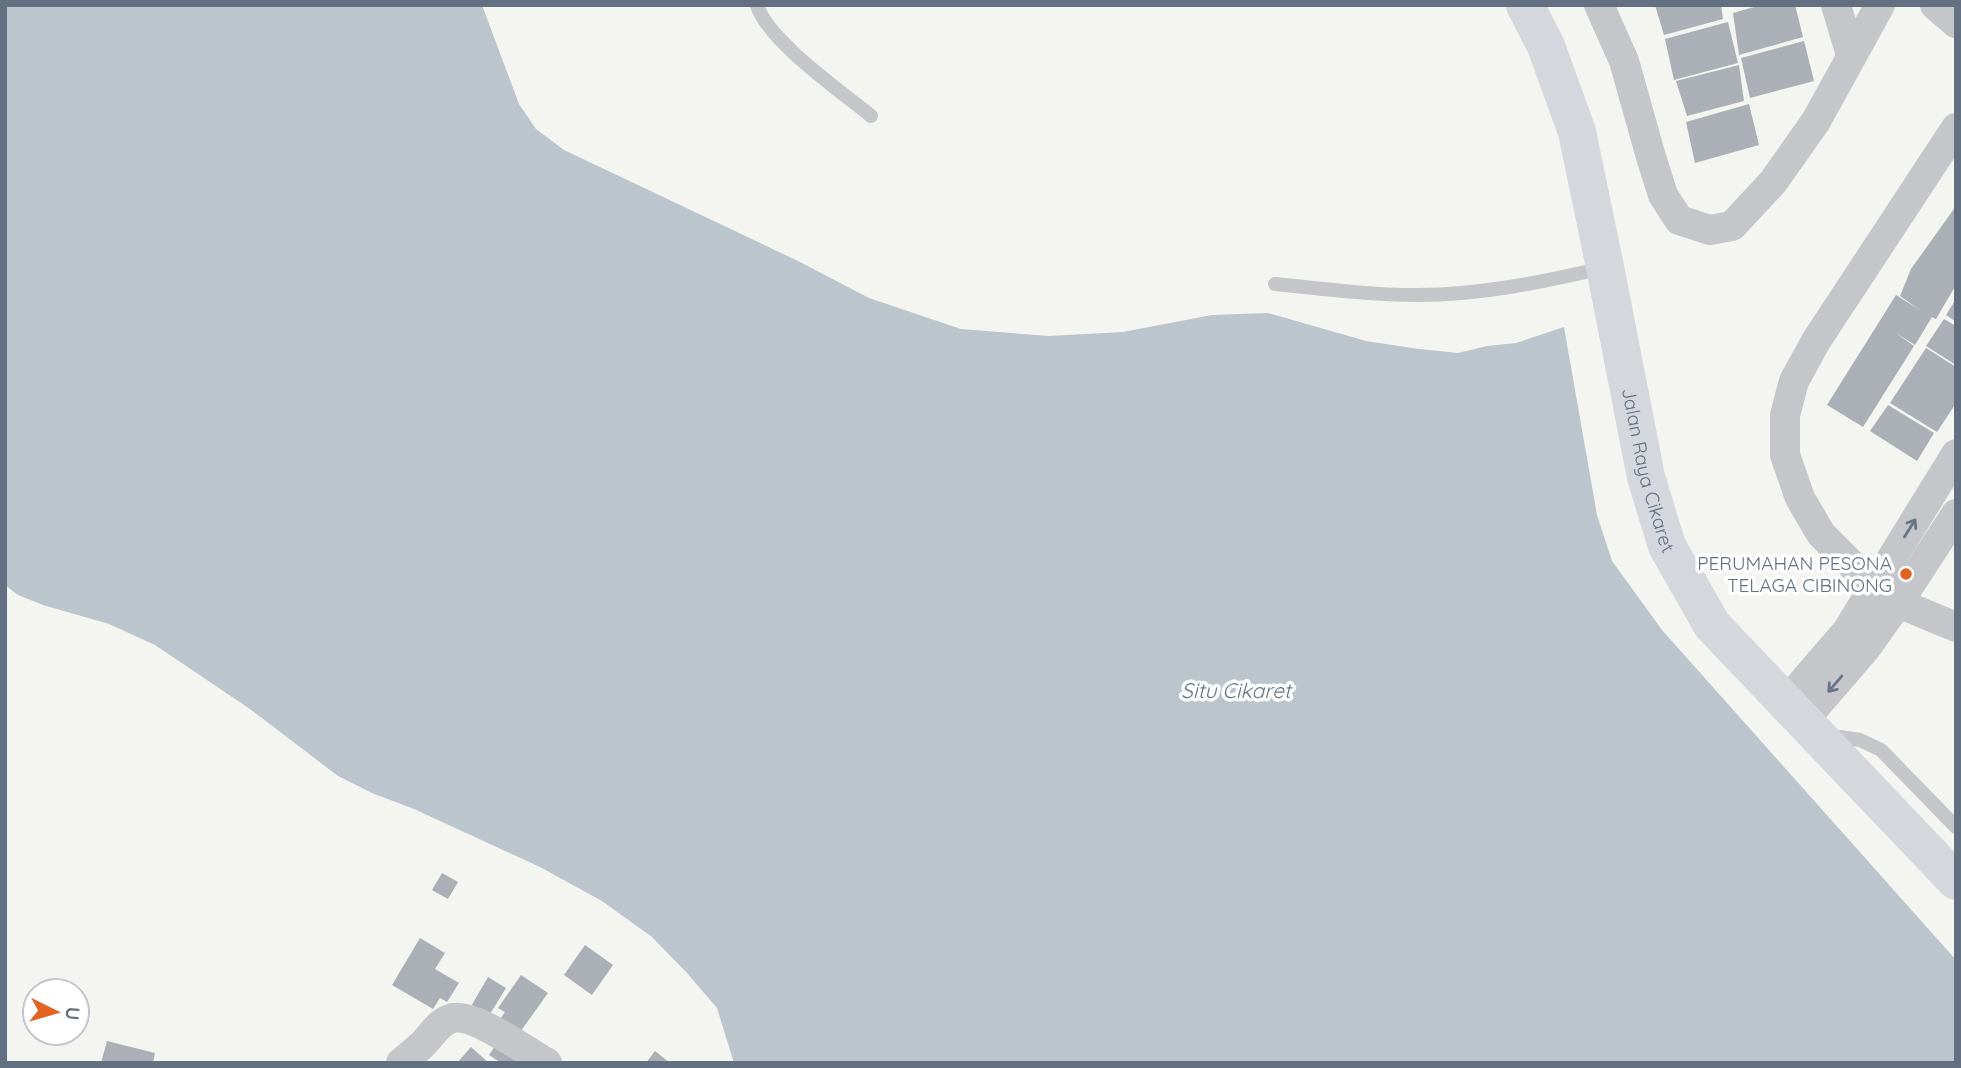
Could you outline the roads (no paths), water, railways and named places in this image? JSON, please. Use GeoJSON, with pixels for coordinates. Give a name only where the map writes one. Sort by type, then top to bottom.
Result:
{"type":"FeatureCollection","features":[{"type":"Feature","properties":{"kind":"main road","name":"Jalan Raya Cikaret"},"geometry":{"type":"LineString","coordinates":[[1525,5],[1546,46],[1577,132],[1646,477],[1667,546],[1712,625],[1955,878]]}},
{"type":"Feature","properties":{"kind":"street"},"geometry":{"type":"LineString","coordinates":[[1599,5],[1624,61],[1663,195],[1679,220],[1710,230],[1732,226],[1773,182],[1815,121],[1880,5]]}},
{"type":"Feature","properties":{"kind":"street"},"geometry":{"type":"LineString","coordinates":[[1836,5],[1851,55]]}},
{"type":"Feature","properties":{"kind":"street"},"geometry":{"type":"LineString","coordinates":[[1935,5],[1956,23]]}},
{"type":"Feature","properties":{"kind":"street"},"geometry":{"type":"LineString","coordinates":[[1956,128],[1815,341],[1794,381],[1785,415],[1785,455],[1800,498],[1821,534],[1886,595],[1956,627]]}},
{"type":"Feature","properties":{"kind":"street"},"geometry":{"type":"LineString","coordinates":[[1805,722],[1866,648],[1886,595],[1956,454]]}},
{"type":"Feature","properties":{"kind":"street"},"geometry":{"type":"LineString","coordinates":[[1886,595],[1956,514]]}},
{"type":"Feature","properties":{"kind":"street"},"geometry":{"type":"LineString","coordinates":[[401,1063],[452,1017],[464,1018],[499,1032],[547,1063]]}},
{"type":"Feature","properties":{"kind":"lane"},"geometry":{"type":"LineString","coordinates":[[757,5],[760,15],[788,48],[871,116]]}},
{"type":"Feature","properties":{"kind":"lane"},"geometry":{"type":"LineString","coordinates":[[1275,284],[1419,295],[1476,291],[1548,281],[1605,267]]}},
{"type":"Feature","properties":{"kind":"lane"},"geometry":{"type":"LineString","coordinates":[[1805,722],[1840,737],[1860,740],[1881,750],[1956,827]]}},
{"type":"Feature","properties":{"kind":"water","name":"Situ Cikaret"},"geometry":{"type":"Polygon","coordinates":[[[5,5],[482,5],[519,104],[536,129],[564,150],[798,261],[869,298],[961,329],[1049,336],[1123,332],[1212,315],[1268,313],[1366,341],[1458,353],[1516,343],[1564,327],[1597,515],[1612,561],[1662,630],[1956,960],[1956,1063],[734,1063],[717,1008],[652,937],[602,901],[540,867],[338,776],[250,709],[155,645],[109,624],[18,595],[5,585],[5,5]]]}},
{"type":"Feature","properties":{"kind":"place","name":"PERUMAHAN PESONA TELAGA CIBINONG"},"geometry":{"type":"Point","coordinates":[1906,574]}}]}
